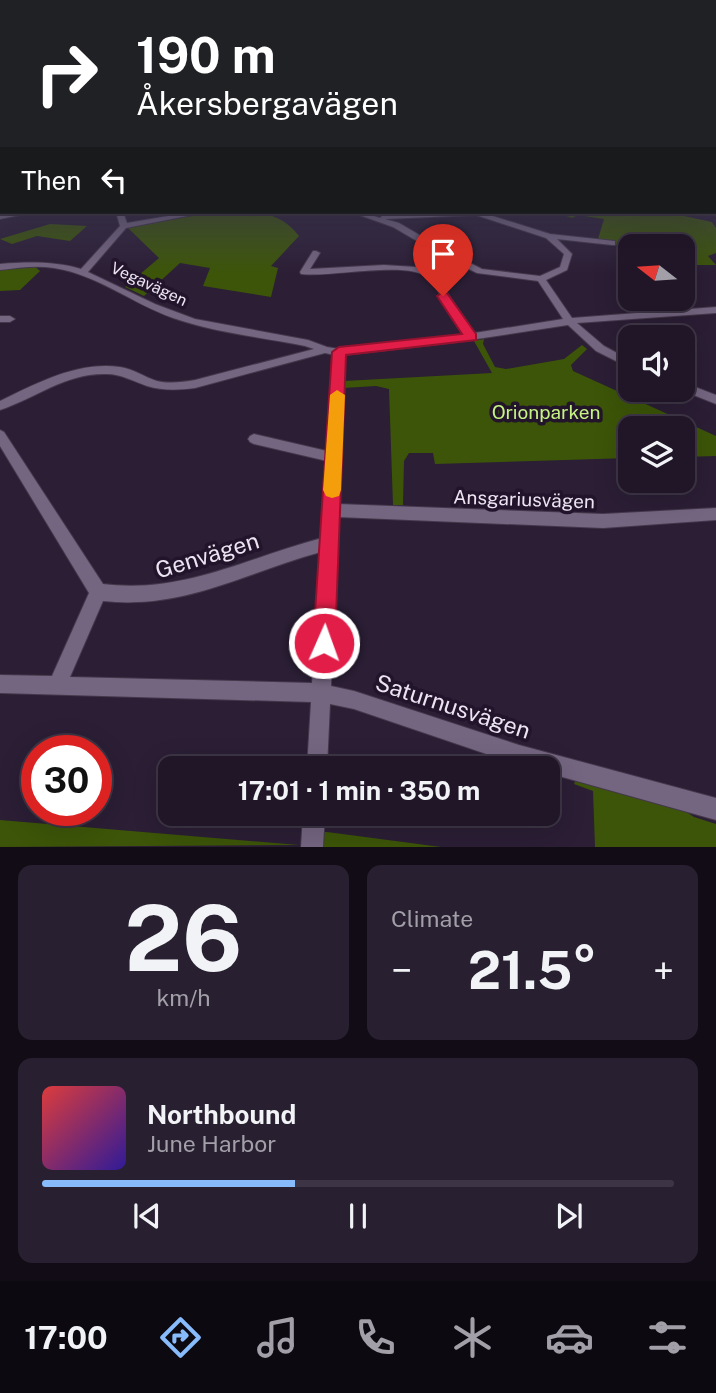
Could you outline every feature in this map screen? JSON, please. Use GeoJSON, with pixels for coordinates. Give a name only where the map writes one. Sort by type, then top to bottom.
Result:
{"type":"FeatureCollection","features":[{"type":"Feature","properties":{"kind":"street"},"geometry":{"type":"LineString","coordinates":[[0,217],[19,214]]}},
{"type":"Feature","properties":{"kind":"street"},"geometry":{"type":"LineString","coordinates":[[121,214],[124,226]]}},
{"type":"Feature","properties":{"kind":"street"},"geometry":{"type":"LineString","coordinates":[[83,272],[124,226],[192,214]]}},
{"type":"Feature","properties":{"kind":"street"},"geometry":{"type":"LineString","coordinates":[[362,214],[397,221],[428,214]]}},
{"type":"Feature","properties":{"kind":"street"},"geometry":{"type":"LineString","coordinates":[[479,214],[549,236],[612,243]]}},
{"type":"Feature","properties":{"kind":"street"},"geometry":{"type":"LineString","coordinates":[[397,221],[449,257],[480,271],[541,279],[564,268],[568,260],[566,251],[549,236]]}},
{"type":"Feature","properties":{"kind":"street"},"geometry":{"type":"LineString","coordinates":[[316,253],[304,272],[345,272],[390,266],[431,275],[471,337]]}},
{"type":"Feature","properties":{"kind":"street","name":"Vegavägen"},"geometry":{"type":"LineString","coordinates":[[0,267],[40,263],[65,266],[176,316],[308,343],[332,351]]}},
{"type":"Feature","properties":{"kind":"street"},"geometry":{"type":"LineString","coordinates":[[541,279],[569,321],[596,348],[618,358]]}},
{"type":"Feature","properties":{"kind":"street"},"geometry":{"type":"LineString","coordinates":[[0,406],[56,381],[86,372],[124,371],[155,384],[195,384],[332,351],[471,337],[569,321],[716,310]]}},
{"type":"Feature","properties":{"kind":"street"},"geometry":{"type":"LineString","coordinates":[[318,756],[334,458],[332,351]]}},
{"type":"Feature","properties":{"kind":"street"},"geometry":{"type":"LineString","coordinates":[[695,391],[716,400]]}},
{"type":"Feature","properties":{"kind":"street"},"geometry":{"type":"LineString","coordinates":[[0,435],[98,592],[57,686]]}},
{"type":"Feature","properties":{"kind":"street"},"geometry":{"type":"LineString","coordinates":[[254,439],[334,458]]}},
{"type":"Feature","properties":{"kind":"street","name":"Ansgariusvägen"},"geometry":{"type":"LineString","coordinates":[[331,510],[603,521],[716,514]]}},
{"type":"Feature","properties":{"kind":"street","name":"Genvägen"},"geometry":{"type":"LineString","coordinates":[[98,592],[150,595],[184,590],[328,543]]}},
{"type":"Feature","properties":{"kind":"street","name":"Saturnusvägen"},"geometry":{"type":"LineString","coordinates":[[0,684],[322,693],[354,700],[519,755],[716,809]]}},
{"type":"Feature","properties":{"kind":"street"},"geometry":{"type":"LineString","coordinates":[[312,847],[313,826]]}},
{"type":"Feature","properties":{"kind":"green space"},"geometry":{"type":"Polygon","coordinates":[[[202,214],[264,214],[281,220],[299,236],[271,266],[278,268],[271,297],[203,286],[210,268],[180,263],[144,296],[125,287],[159,258],[128,228],[202,214]]]}},
{"type":"Feature","properties":{"kind":"green space"},"geometry":{"type":"Polygon","coordinates":[[[561,214],[682,214],[712,222],[716,228],[716,253],[708,256],[716,265],[695,265],[695,234],[618,234],[618,245],[615,245],[614,241],[598,239],[604,219],[578,215],[572,218],[561,214]]]}},
{"type":"Feature","properties":{"kind":"green space"},"geometry":{"type":"Polygon","coordinates":[[[50,224],[87,226],[70,241],[37,236],[12,244],[0,239],[50,224]]]}},
{"type":"Feature","properties":{"kind":"green space"},"geometry":{"type":"Polygon","coordinates":[[[33,265],[40,271],[20,290],[0,291],[0,270],[33,265]]]}},
{"type":"Feature","properties":{"kind":"green space","name":"Orionparken"},"geometry":{"type":"Polygon","coordinates":[[[484,339],[483,344],[495,367],[506,369],[564,359],[582,345],[587,349],[571,365],[573,371],[618,391],[618,402],[641,402],[672,416],[618,416],[618,458],[435,464],[433,453],[409,453],[404,461],[403,505],[393,505],[389,389],[376,386],[343,388],[344,381],[492,373],[474,341],[484,339]]]}},
{"type":"Feature","properties":{"kind":"green space","name":"Orionparken"},"geometry":{"type":"Polygon","coordinates":[[[695,426],[716,436],[716,456],[695,457],[695,426]]]}},
{"type":"Feature","properties":{"kind":"green space"},"geometry":{"type":"Polygon","coordinates":[[[576,780],[673,803],[694,817],[716,824],[716,847],[595,847],[593,791],[574,784],[576,780]]]}},
{"type":"Feature","properties":{"kind":"green space"},"geometry":{"type":"Polygon","coordinates":[[[0,820],[21,822],[21,826],[72,826],[299,845],[0,847],[0,820]]]}},
{"type":"Feature","properties":{"kind":"green space"},"geometry":{"type":"Polygon","coordinates":[[[323,832],[327,832],[441,847],[322,847],[323,832]]]}},
{"type":"Feature","properties":{"kind":"slow traffic"},"geometry":{"type":"LineString","coordinates":[[332,490],[337,395]]}},
{"type":"Feature","properties":{"kind":"route"},"geometry":{"type":"LineString","coordinates":[[324,643],[339,352],[471,337],[443,296]]}}]}
